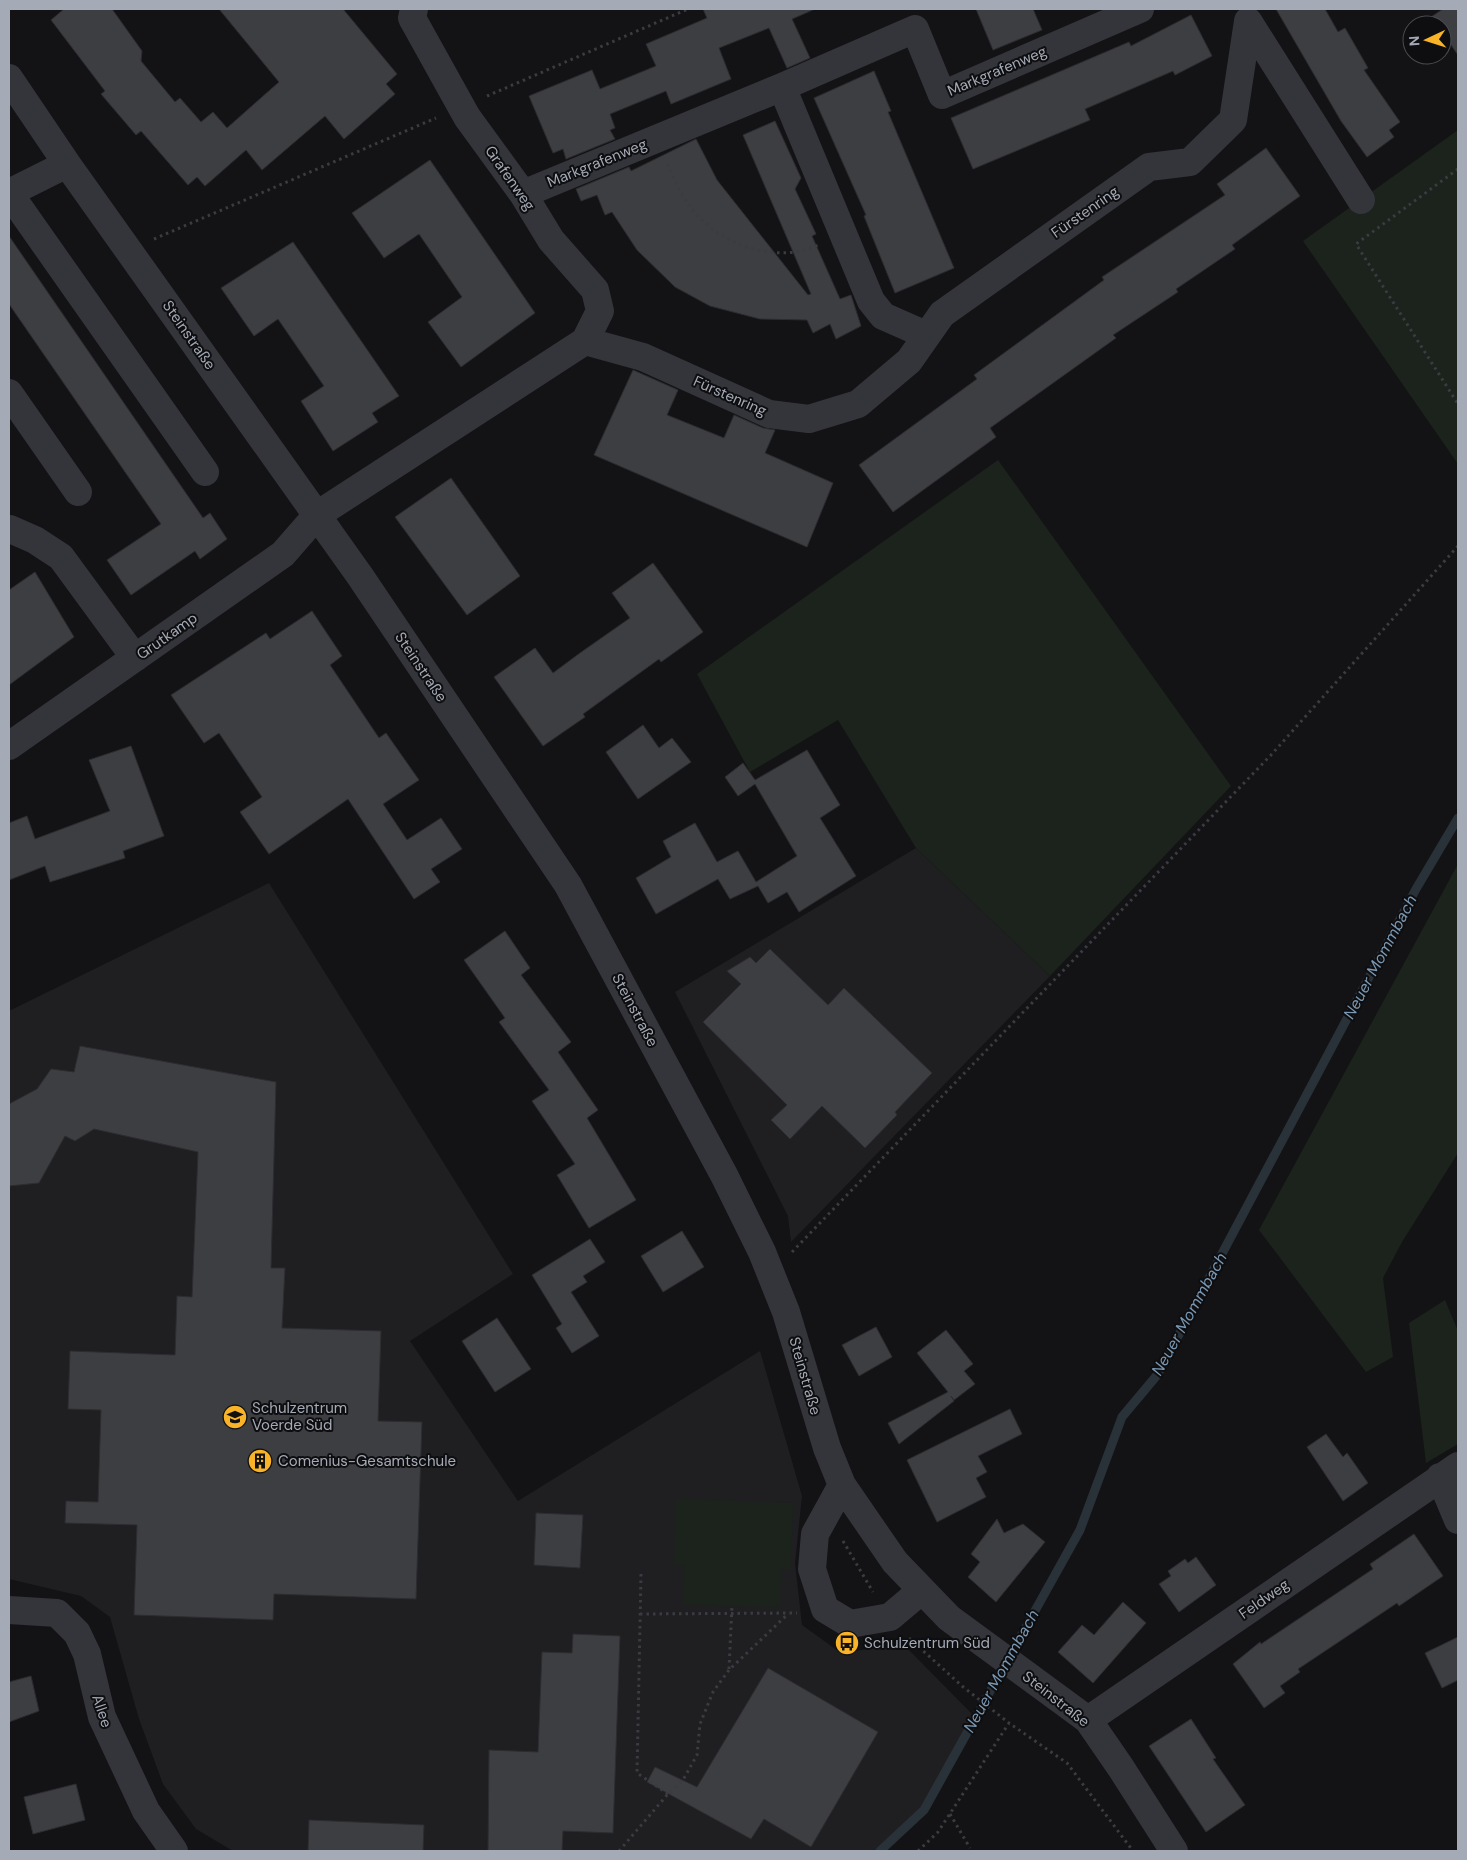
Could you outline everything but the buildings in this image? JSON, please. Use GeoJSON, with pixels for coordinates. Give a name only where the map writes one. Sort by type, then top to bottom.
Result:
{"type":"FeatureCollection","features":[{"type":"Feature","properties":{"kind":"street","name":"Grafenweg"},"geometry":{"type":"LineString","coordinates":[[414,9],[412,18],[461,107],[523,194],[551,240],[595,290],[600,311],[585,341]]}},
{"type":"Feature","properties":{"kind":"street","name":"Markgrafenweg"},"geometry":{"type":"LineString","coordinates":[[523,194],[782,87],[915,29],[942,95],[1140,9]]}},
{"type":"Feature","properties":{"kind":"street","name":"Fürstenring"},"geometry":{"type":"LineString","coordinates":[[1245,15],[1361,200]]}},
{"type":"Feature","properties":{"kind":"street","name":"Fürstenring"},"geometry":{"type":"LineString","coordinates":[[585,341],[643,357],[769,414],[809,419],[858,404],[909,361],[942,314],[1149,168],[1190,162],[1233,120],[1245,15]]}},
{"type":"Feature","properties":{"kind":"street","name":"Steinstraße"},"geometry":{"type":"LineString","coordinates":[[9,78],[66,164],[318,515],[568,885],[724,1175],[769,1268],[786,1312],[827,1448],[842,1485],[895,1562],[949,1618],[1088,1720],[1174,1851]]}},
{"type":"Feature","properties":{"kind":"street"},"geometry":{"type":"LineString","coordinates":[[782,87],[871,301],[883,316],[926,335]]}},
{"type":"Feature","properties":{"kind":"street"},"geometry":{"type":"LineString","coordinates":[[66,164],[9,193],[205,472]]}},
{"type":"Feature","properties":{"kind":"street"},"geometry":{"type":"LineString","coordinates":[[318,515],[585,341]]}},
{"type":"Feature","properties":{"kind":"street"},"geometry":{"type":"LineString","coordinates":[[9,393],[78,492]]}},
{"type":"Feature","properties":{"kind":"street","name":"Grutkamp"},"geometry":{"type":"LineString","coordinates":[[9,746],[282,554],[318,515]]}},
{"type":"Feature","properties":{"kind":"street"},"geometry":{"type":"LineString","coordinates":[[10,529],[36,540],[61,557],[135,658]]}},
{"type":"Feature","properties":{"kind":"street","name":"Feldweg"},"geometry":{"type":"LineString","coordinates":[[1088,1720],[1449,1472],[1458,1520]]}},
{"type":"Feature","properties":{"kind":"street"},"geometry":{"type":"LineString","coordinates":[[842,1485],[815,1534],[812,1569],[825,1609],[850,1624],[890,1617],[922,1590]]}},
{"type":"Feature","properties":{"kind":"street","name":"Allee"},"geometry":{"type":"LineString","coordinates":[[9,1610],[57,1613],[78,1634],[87,1654],[102,1717],[146,1812],[174,1851]]}},
{"type":"Feature","properties":{"kind":"path"},"geometry":{"type":"LineString","coordinates":[[129,250],[688,9]]}},
{"type":"Feature","properties":{"kind":"path"},"geometry":{"type":"LineString","coordinates":[[658,138],[671,172],[687,203],[707,224],[728,240],[752,250],[788,254],[811,248],[843,232]]}},
{"type":"Feature","properties":{"kind":"path"},"geometry":{"type":"LineString","coordinates":[[1458,169],[1356,244],[1458,404]]}},
{"type":"Feature","properties":{"kind":"path"},"geometry":{"type":"LineString","coordinates":[[769,1268],[795,1250],[1271,755],[1458,546]]}},
{"type":"Feature","properties":{"kind":"path"},"geometry":{"type":"LineString","coordinates":[[641,1574],[637,1773],[668,1794]]}},
{"type":"Feature","properties":{"kind":"path"},"geometry":{"type":"LineString","coordinates":[[729,1670],[732,1605]]}},
{"type":"Feature","properties":{"kind":"path"},"geometry":{"type":"LineString","coordinates":[[640,1614],[806,1614]]}},
{"type":"Feature","properties":{"kind":"path"},"geometry":{"type":"LineString","coordinates":[[620,1851],[668,1794],[683,1780],[697,1755],[700,1724],[713,1692],[729,1670],[788,1614]]}},
{"type":"Feature","properties":{"kind":"path"},"geometry":{"type":"LineString","coordinates":[[962,1686],[1009,1723],[1067,1763],[1133,1851]]}},
{"type":"Feature","properties":{"kind":"path"},"geometry":{"type":"LineString","coordinates":[[918,1851],[938,1832],[1009,1723]]}},
{"type":"Feature","properties":{"kind":"path"},"geometry":{"type":"LineString","coordinates":[[950,1814],[970,1848]]}},
{"type":"Feature","properties":{"kind":"shaded area"},"geometry":{"type":"Polygon","coordinates":[[[1458,130],[1458,464],[1303,241],[1458,130]]]}},
{"type":"Feature","properties":{"kind":"shaded area"},"geometry":{"type":"Polygon","coordinates":[[[998,460],[1231,786],[1050,976],[916,848],[838,720],[750,772],[697,674],[998,460]]]}},
{"type":"Feature","properties":{"kind":"shaded area"},"geometry":{"type":"Polygon","coordinates":[[[916,848],[1050,976],[791,1242],[788,1216],[675,992],[916,848]]]}},
{"type":"Feature","properties":{"kind":"shaded area"},"geometry":{"type":"Polygon","coordinates":[[[1458,864],[1458,1153],[1402,1242],[1383,1278],[1393,1357],[1366,1372],[1259,1230],[1458,864]]]}},
{"type":"Feature","properties":{"kind":"shaded area","name":"Schulzentrum Voerde Süd"},"geometry":{"type":"Polygon","coordinates":[[[269,883],[513,1274],[410,1341],[518,1501],[760,1351],[802,1496],[795,1563],[802,1625],[841,1653],[903,1644],[975,1717],[924,1810],[880,1851],[233,1851],[196,1829],[163,1784],[139,1719],[110,1617],[81,1596],[9,1579],[9,1011],[269,883]]]}},
{"type":"Feature","properties":{"kind":"shaded area"},"geometry":{"type":"Polygon","coordinates":[[[1445,1300],[1458,1331],[1458,1444],[1426,1463],[1409,1323],[1445,1300]]]}},
{"type":"Feature","properties":{"kind":"shaded area"},"geometry":{"type":"Polygon","coordinates":[[[676,1499],[793,1503],[791,1569],[781,1569],[780,1607],[683,1604],[685,1565],[674,1564],[676,1499]]]}},
{"type":"Feature","properties":{"kind":"waterway","name":"Neuer Mommbach"},"geometry":{"type":"LineString","coordinates":[[880,1851],[924,1810],[1080,1530],[1122,1417],[1158,1374],[1416,889],[1458,818]]}},
{"type":"Feature","properties":{"kind":"place","name":"Schulzentrum Voerde Süd"},"geometry":{"type":"Point","coordinates":[235,1417]}},
{"type":"Feature","properties":{"kind":"place","name":"Comenius-Gesamtschule"},"geometry":{"type":"Point","coordinates":[260,1461]}},
{"type":"Feature","properties":{"kind":"place","name":"Schulzentrum Süd"},"geometry":{"type":"Point","coordinates":[847,1643]}}]}
